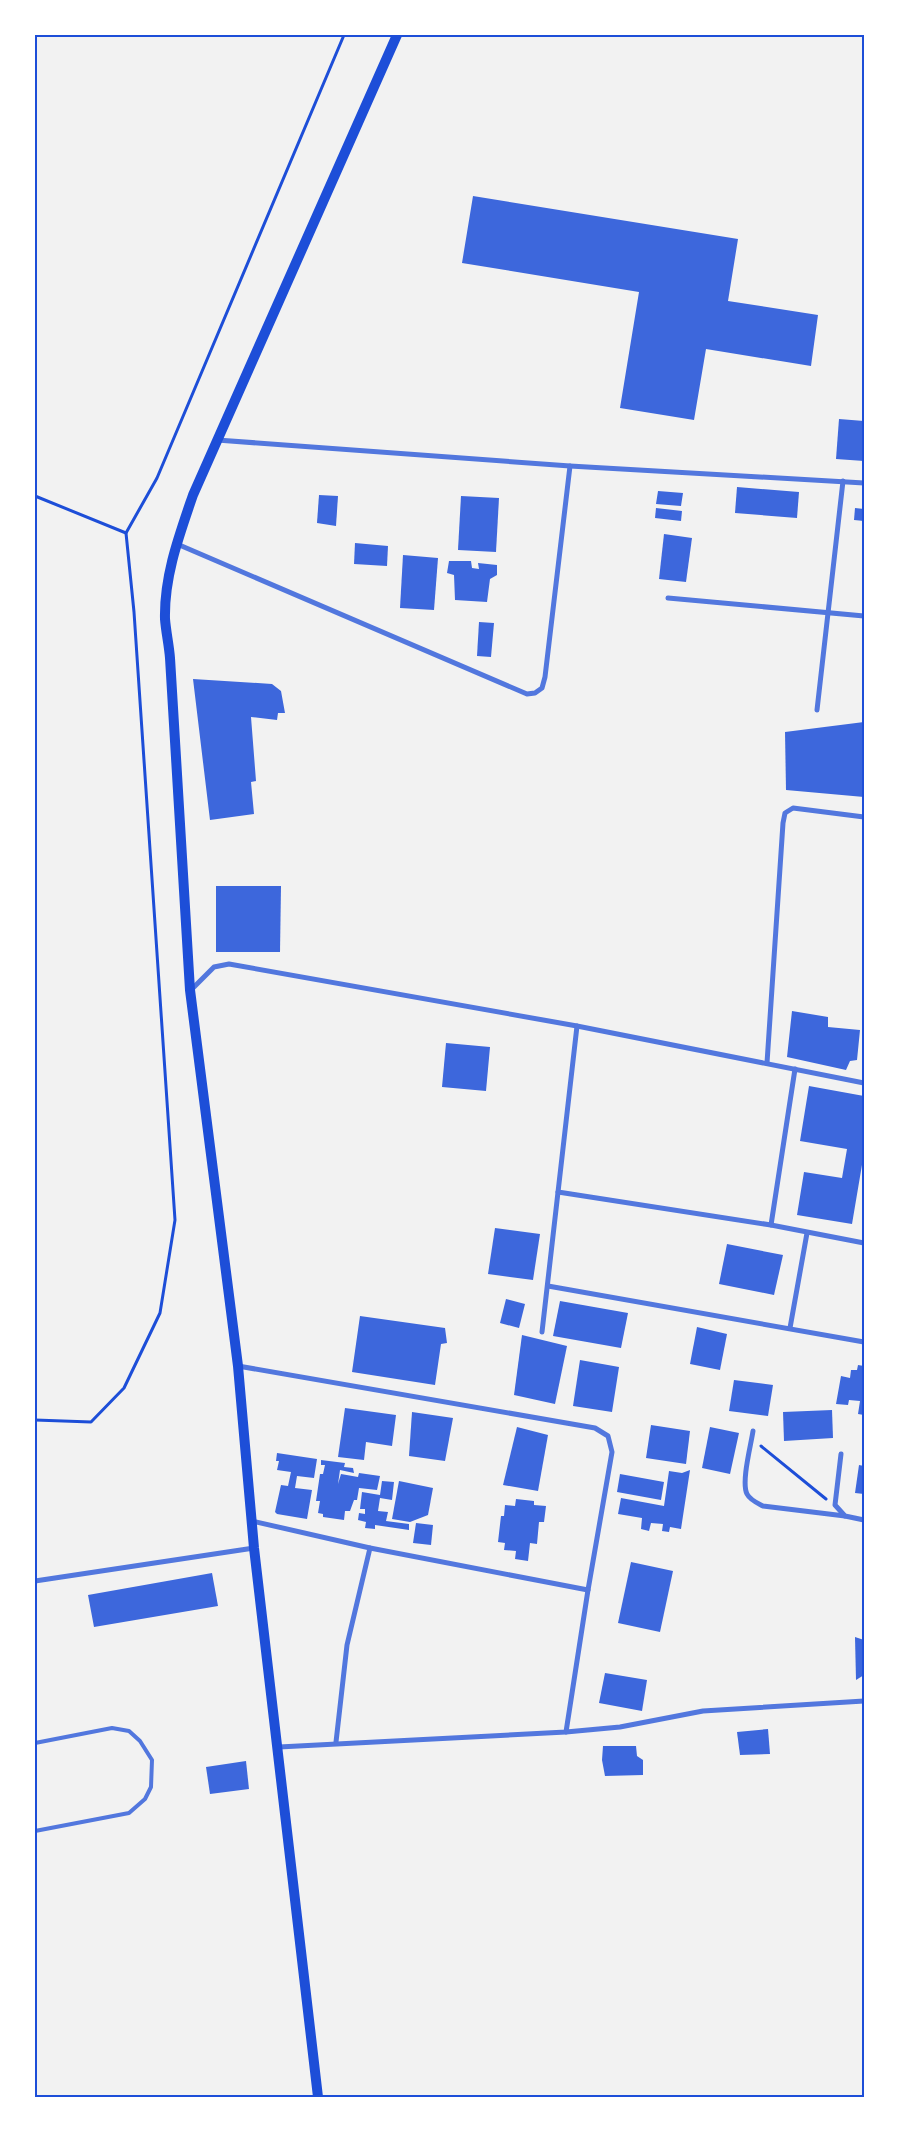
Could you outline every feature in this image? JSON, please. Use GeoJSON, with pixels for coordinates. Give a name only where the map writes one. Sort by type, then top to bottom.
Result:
{"type":"FeatureCollection","features":[{"type":"Feature","properties":{"kind":"main road"},"geometry":{"type":"LineString","coordinates":[[318,2097],[279,1746],[254,1548],[238,1366],[190,990],[170,658],[165,619],[168,575],[176,544],[193,495],[397,35]]}},
{"type":"Feature","properties":{"kind":"street"},"geometry":{"type":"LineString","coordinates":[[217,440],[570,466],[864,483]]}},
{"type":"Feature","properties":{"kind":"street"},"geometry":{"type":"LineString","coordinates":[[176,544],[527,694],[536,693],[542,688],[545,677],[570,466]]}},
{"type":"Feature","properties":{"kind":"street"},"geometry":{"type":"LineString","coordinates":[[817,710],[843,481]]}},
{"type":"Feature","properties":{"kind":"street"},"geometry":{"type":"LineString","coordinates":[[668,598],[864,616]]}},
{"type":"Feature","properties":{"kind":"street"},"geometry":{"type":"LineString","coordinates":[[767,1064],[785,813],[793,808],[864,816]]}},
{"type":"Feature","properties":{"kind":"street"},"geometry":{"type":"LineString","coordinates":[[190,990],[214,967],[229,964],[577,1026],[864,1082]]}},
{"type":"Feature","properties":{"kind":"street"},"geometry":{"type":"LineString","coordinates":[[542,1332],[577,1026]]}},
{"type":"Feature","properties":{"kind":"street"},"geometry":{"type":"LineString","coordinates":[[771,1225],[795,1069]]}},
{"type":"Feature","properties":{"kind":"street"},"geometry":{"type":"LineString","coordinates":[[558,1192],[771,1225],[864,1243]]}},
{"type":"Feature","properties":{"kind":"street"},"geometry":{"type":"LineString","coordinates":[[790,1328],[807,1233]]}},
{"type":"Feature","properties":{"kind":"street"},"geometry":{"type":"LineString","coordinates":[[548,1286],[864,1342]]}},
{"type":"Feature","properties":{"kind":"street"},"geometry":{"type":"LineString","coordinates":[[238,1366],[595,1428],[608,1436],[612,1452],[566,1732]]}},
{"type":"Feature","properties":{"kind":"street"},"geometry":{"type":"LineString","coordinates":[[753,1431],[745,1483],[746,1492],[752,1500],[763,1506],[864,1520]]}},
{"type":"Feature","properties":{"kind":"street"},"geometry":{"type":"LineString","coordinates":[[841,1454],[835,1505],[845,1516]]}},
{"type":"Feature","properties":{"kind":"street"},"geometry":{"type":"LineString","coordinates":[[252,1521],[370,1548],[588,1590]]}},
{"type":"Feature","properties":{"kind":"street"},"geometry":{"type":"LineString","coordinates":[[35,1581],[254,1548]]}},
{"type":"Feature","properties":{"kind":"street"},"geometry":{"type":"LineString","coordinates":[[336,1742],[347,1645],[370,1548]]}},
{"type":"Feature","properties":{"kind":"street"},"geometry":{"type":"LineString","coordinates":[[279,1746],[566,1732],[620,1727],[702,1711],[864,1701]]}},
{"type":"Feature","properties":{"kind":"lane"},"geometry":{"type":"LineString","coordinates":[[35,1743],[112,1728],[129,1731],[140,1741],[152,1760],[151,1787],[145,1799],[129,1813],[35,1831]]}},
{"type":"Feature","properties":{"kind":"path"},"geometry":{"type":"LineString","coordinates":[[35,496],[126,533]]}},
{"type":"Feature","properties":{"kind":"path"},"geometry":{"type":"LineString","coordinates":[[752,1438],[835,1505]]}},
{"type":"Feature","properties":{"kind":"building"},"geometry":{"type":"Polygon","coordinates":[[[473,196],[738,239],[728,301],[818,315],[811,366],[706,349],[694,420],[620,408],[639,292],[462,263],[473,196]]]}},
{"type":"Feature","properties":{"kind":"building"},"geometry":{"type":"Polygon","coordinates":[[[839,419],[864,421],[864,461],[836,459],[839,419]]]}},
{"type":"Feature","properties":{"kind":"building"},"geometry":{"type":"Polygon","coordinates":[[[737,487],[799,492],[797,518],[735,513],[737,487]]]}},
{"type":"Feature","properties":{"kind":"building"},"geometry":{"type":"Polygon","coordinates":[[[658,491],[683,493],[681,506],[656,504],[658,491]]]}},
{"type":"Feature","properties":{"kind":"building"},"geometry":{"type":"Polygon","coordinates":[[[319,495],[338,496],[336,526],[317,523],[319,495]]]}},
{"type":"Feature","properties":{"kind":"building"},"geometry":{"type":"Polygon","coordinates":[[[461,496],[499,498],[496,552],[458,550],[461,496]]]}},
{"type":"Feature","properties":{"kind":"building"},"geometry":{"type":"Polygon","coordinates":[[[656,508],[682,511],[681,521],[655,518],[656,508]]]}},
{"type":"Feature","properties":{"kind":"building"},"geometry":{"type":"Polygon","coordinates":[[[855,508],[864,509],[864,521],[854,520],[855,508]]]}},
{"type":"Feature","properties":{"kind":"building"},"geometry":{"type":"Polygon","coordinates":[[[664,534],[692,538],[686,582],[659,579],[664,534]]]}},
{"type":"Feature","properties":{"kind":"building"},"geometry":{"type":"Polygon","coordinates":[[[355,543],[388,546],[387,566],[354,564],[355,543]]]}},
{"type":"Feature","properties":{"kind":"building"},"geometry":{"type":"Polygon","coordinates":[[[403,555],[438,558],[434,610],[400,608],[403,555]]]}},
{"type":"Feature","properties":{"kind":"building"},"geometry":{"type":"Polygon","coordinates":[[[449,561],[471,561],[472,568],[479,569],[478,563],[497,565],[497,575],[490,579],[487,602],[455,600],[454,575],[447,573],[449,561]]]}},
{"type":"Feature","properties":{"kind":"building"},"geometry":{"type":"Polygon","coordinates":[[[479,622],[494,623],[491,657],[477,656],[479,622]]]}},
{"type":"Feature","properties":{"kind":"building"},"geometry":{"type":"Polygon","coordinates":[[[193,679],[272,684],[281,691],[285,713],[278,713],[277,720],[251,717],[256,781],[251,782],[254,814],[210,820],[193,679]]]}},
{"type":"Feature","properties":{"kind":"building"},"geometry":{"type":"Polygon","coordinates":[[[864,722],[864,797],[786,790],[785,732],[864,722]]]}},
{"type":"Feature","properties":{"kind":"building"},"geometry":{"type":"Polygon","coordinates":[[[216,886],[281,886],[280,952],[216,952],[216,886]]]}},
{"type":"Feature","properties":{"kind":"building"},"geometry":{"type":"Polygon","coordinates":[[[792,1011],[828,1017],[828,1027],[860,1030],[857,1060],[850,1061],[846,1070],[787,1057],[792,1011]]]}},
{"type":"Feature","properties":{"kind":"building"},"geometry":{"type":"Polygon","coordinates":[[[446,1043],[490,1047],[486,1091],[442,1087],[446,1043]]]}},
{"type":"Feature","properties":{"kind":"building"},"geometry":{"type":"Polygon","coordinates":[[[809,1086],[864,1096],[864,1153],[852,1224],[797,1215],[804,1172],[842,1178],[847,1149],[800,1141],[809,1086]]]}},
{"type":"Feature","properties":{"kind":"building"},"geometry":{"type":"Polygon","coordinates":[[[495,1228],[540,1234],[533,1280],[488,1274],[495,1228]]]}},
{"type":"Feature","properties":{"kind":"building"},"geometry":{"type":"Polygon","coordinates":[[[727,1244],[783,1255],[774,1295],[719,1284],[727,1244]]]}},
{"type":"Feature","properties":{"kind":"building"},"geometry":{"type":"Polygon","coordinates":[[[506,1299],[525,1304],[519,1328],[500,1323],[506,1299]]]}},
{"type":"Feature","properties":{"kind":"building"},"geometry":{"type":"Polygon","coordinates":[[[560,1301],[628,1313],[621,1348],[553,1336],[560,1301]]]}},
{"type":"Feature","properties":{"kind":"building"},"geometry":{"type":"Polygon","coordinates":[[[360,1316],[445,1328],[447,1343],[441,1344],[435,1385],[352,1372],[360,1316]]]}},
{"type":"Feature","properties":{"kind":"building"},"geometry":{"type":"Polygon","coordinates":[[[697,1327],[727,1334],[720,1370],[690,1364],[697,1327]]]}},
{"type":"Feature","properties":{"kind":"building"},"geometry":{"type":"Polygon","coordinates":[[[522,1335],[567,1346],[555,1404],[514,1395],[522,1335]]]}},
{"type":"Feature","properties":{"kind":"building"},"geometry":{"type":"Polygon","coordinates":[[[580,1360],[619,1367],[612,1412],[573,1406],[580,1360]]]}},
{"type":"Feature","properties":{"kind":"building"},"geometry":{"type":"Polygon","coordinates":[[[858,1365],[864,1366],[864,1415],[858,1414],[860,1401],[849,1400],[848,1405],[836,1404],[841,1376],[850,1378],[851,1370],[857,1370],[858,1365]]]}},
{"type":"Feature","properties":{"kind":"building"},"geometry":{"type":"Polygon","coordinates":[[[734,1380],[773,1385],[768,1416],[729,1411],[734,1380]]]}},
{"type":"Feature","properties":{"kind":"building"},"geometry":{"type":"Polygon","coordinates":[[[345,1408],[396,1415],[392,1446],[366,1442],[364,1460],[338,1457],[345,1408]]]}},
{"type":"Feature","properties":{"kind":"building"},"geometry":{"type":"Polygon","coordinates":[[[832,1410],[833,1438],[784,1441],[783,1412],[832,1410]]]}},
{"type":"Feature","properties":{"kind":"building"},"geometry":{"type":"Polygon","coordinates":[[[412,1412],[453,1418],[445,1461],[409,1456],[412,1412]]]}},
{"type":"Feature","properties":{"kind":"building"},"geometry":{"type":"Polygon","coordinates":[[[651,1425],[690,1431],[686,1464],[646,1458],[651,1425]]]}},
{"type":"Feature","properties":{"kind":"building"},"geometry":{"type":"Polygon","coordinates":[[[517,1427],[548,1435],[538,1491],[503,1485],[517,1427]]]}},
{"type":"Feature","properties":{"kind":"building"},"geometry":{"type":"Polygon","coordinates":[[[710,1427],[739,1433],[730,1474],[702,1468],[710,1427]]]}},
{"type":"Feature","properties":{"kind":"building"},"geometry":{"type":"Polygon","coordinates":[[[277,1453],[317,1459],[314,1478],[297,1476],[295,1488],[312,1490],[307,1519],[277,1514],[275,1512],[281,1485],[288,1486],[291,1472],[277,1470],[279,1461],[276,1461],[277,1453]]]}},
{"type":"Feature","properties":{"kind":"building"},"geometry":{"type":"Polygon","coordinates":[[[321,1460],[345,1463],[344,1467],[353,1468],[354,1473],[340,1470],[338,1484],[341,1474],[358,1477],[359,1473],[380,1476],[377,1490],[359,1488],[357,1500],[354,1500],[350,1511],[345,1511],[344,1520],[323,1517],[323,1514],[318,1513],[320,1501],[316,1501],[320,1474],[323,1474],[325,1465],[321,1465],[321,1460]]]}},
{"type":"Feature","properties":{"kind":"building"},"geometry":{"type":"Polygon","coordinates":[[[859,1465],[864,1466],[864,1494],[855,1493],[859,1465]]]}},
{"type":"Feature","properties":{"kind":"building"},"geometry":{"type":"Polygon","coordinates":[[[690,1470],[681,1529],[670,1527],[669,1532],[662,1531],[663,1524],[651,1523],[649,1531],[641,1529],[642,1518],[618,1514],[621,1498],[664,1506],[669,1471],[682,1473],[690,1470]]]}},
{"type":"Feature","properties":{"kind":"building"},"geometry":{"type":"Polygon","coordinates":[[[620,1474],[664,1482],[661,1500],[617,1492],[620,1474]]]}},
{"type":"Feature","properties":{"kind":"building"},"geometry":{"type":"Polygon","coordinates":[[[382,1481],[394,1482],[392,1500],[380,1498],[378,1511],[388,1512],[386,1521],[409,1524],[409,1530],[375,1525],[375,1529],[365,1528],[366,1522],[358,1520],[359,1513],[365,1514],[365,1509],[360,1509],[362,1492],[380,1495],[382,1481]]]}},
{"type":"Feature","properties":{"kind":"building"},"geometry":{"type":"Polygon","coordinates":[[[399,1481],[433,1488],[428,1515],[410,1522],[392,1519],[399,1481]]]}},
{"type":"Feature","properties":{"kind":"building"},"geometry":{"type":"Polygon","coordinates":[[[516,1499],[534,1501],[534,1505],[546,1506],[544,1522],[539,1522],[537,1544],[530,1543],[528,1561],[515,1559],[516,1551],[504,1550],[505,1543],[498,1542],[501,1516],[504,1516],[505,1505],[515,1506],[516,1499]]]}},
{"type":"Feature","properties":{"kind":"building"},"geometry":{"type":"Polygon","coordinates":[[[416,1523],[433,1525],[431,1545],[413,1543],[416,1523]]]}},
{"type":"Feature","properties":{"kind":"building"},"geometry":{"type":"Polygon","coordinates":[[[631,1562],[673,1571],[660,1632],[618,1623],[631,1562]]]}},
{"type":"Feature","properties":{"kind":"building"},"geometry":{"type":"Polygon","coordinates":[[[212,1573],[218,1606],[94,1627],[88,1595],[212,1573]]]}},
{"type":"Feature","properties":{"kind":"building"},"geometry":{"type":"Polygon","coordinates":[[[855,1637],[864,1640],[864,1675],[856,1680],[855,1637]]]}},
{"type":"Feature","properties":{"kind":"building"},"geometry":{"type":"Polygon","coordinates":[[[605,1673],[647,1680],[642,1711],[599,1703],[605,1673]]]}},
{"type":"Feature","properties":{"kind":"building"},"geometry":{"type":"Polygon","coordinates":[[[768,1729],[770,1754],[740,1755],[737,1732],[768,1729]]]}},
{"type":"Feature","properties":{"kind":"building"},"geometry":{"type":"Polygon","coordinates":[[[603,1746],[636,1746],[637,1756],[643,1760],[643,1775],[605,1776],[602,1760],[603,1746]]]}},
{"type":"Feature","properties":{"kind":"building"},"geometry":{"type":"Polygon","coordinates":[[[246,1761],[249,1789],[210,1794],[206,1767],[246,1761]]]}}]}
